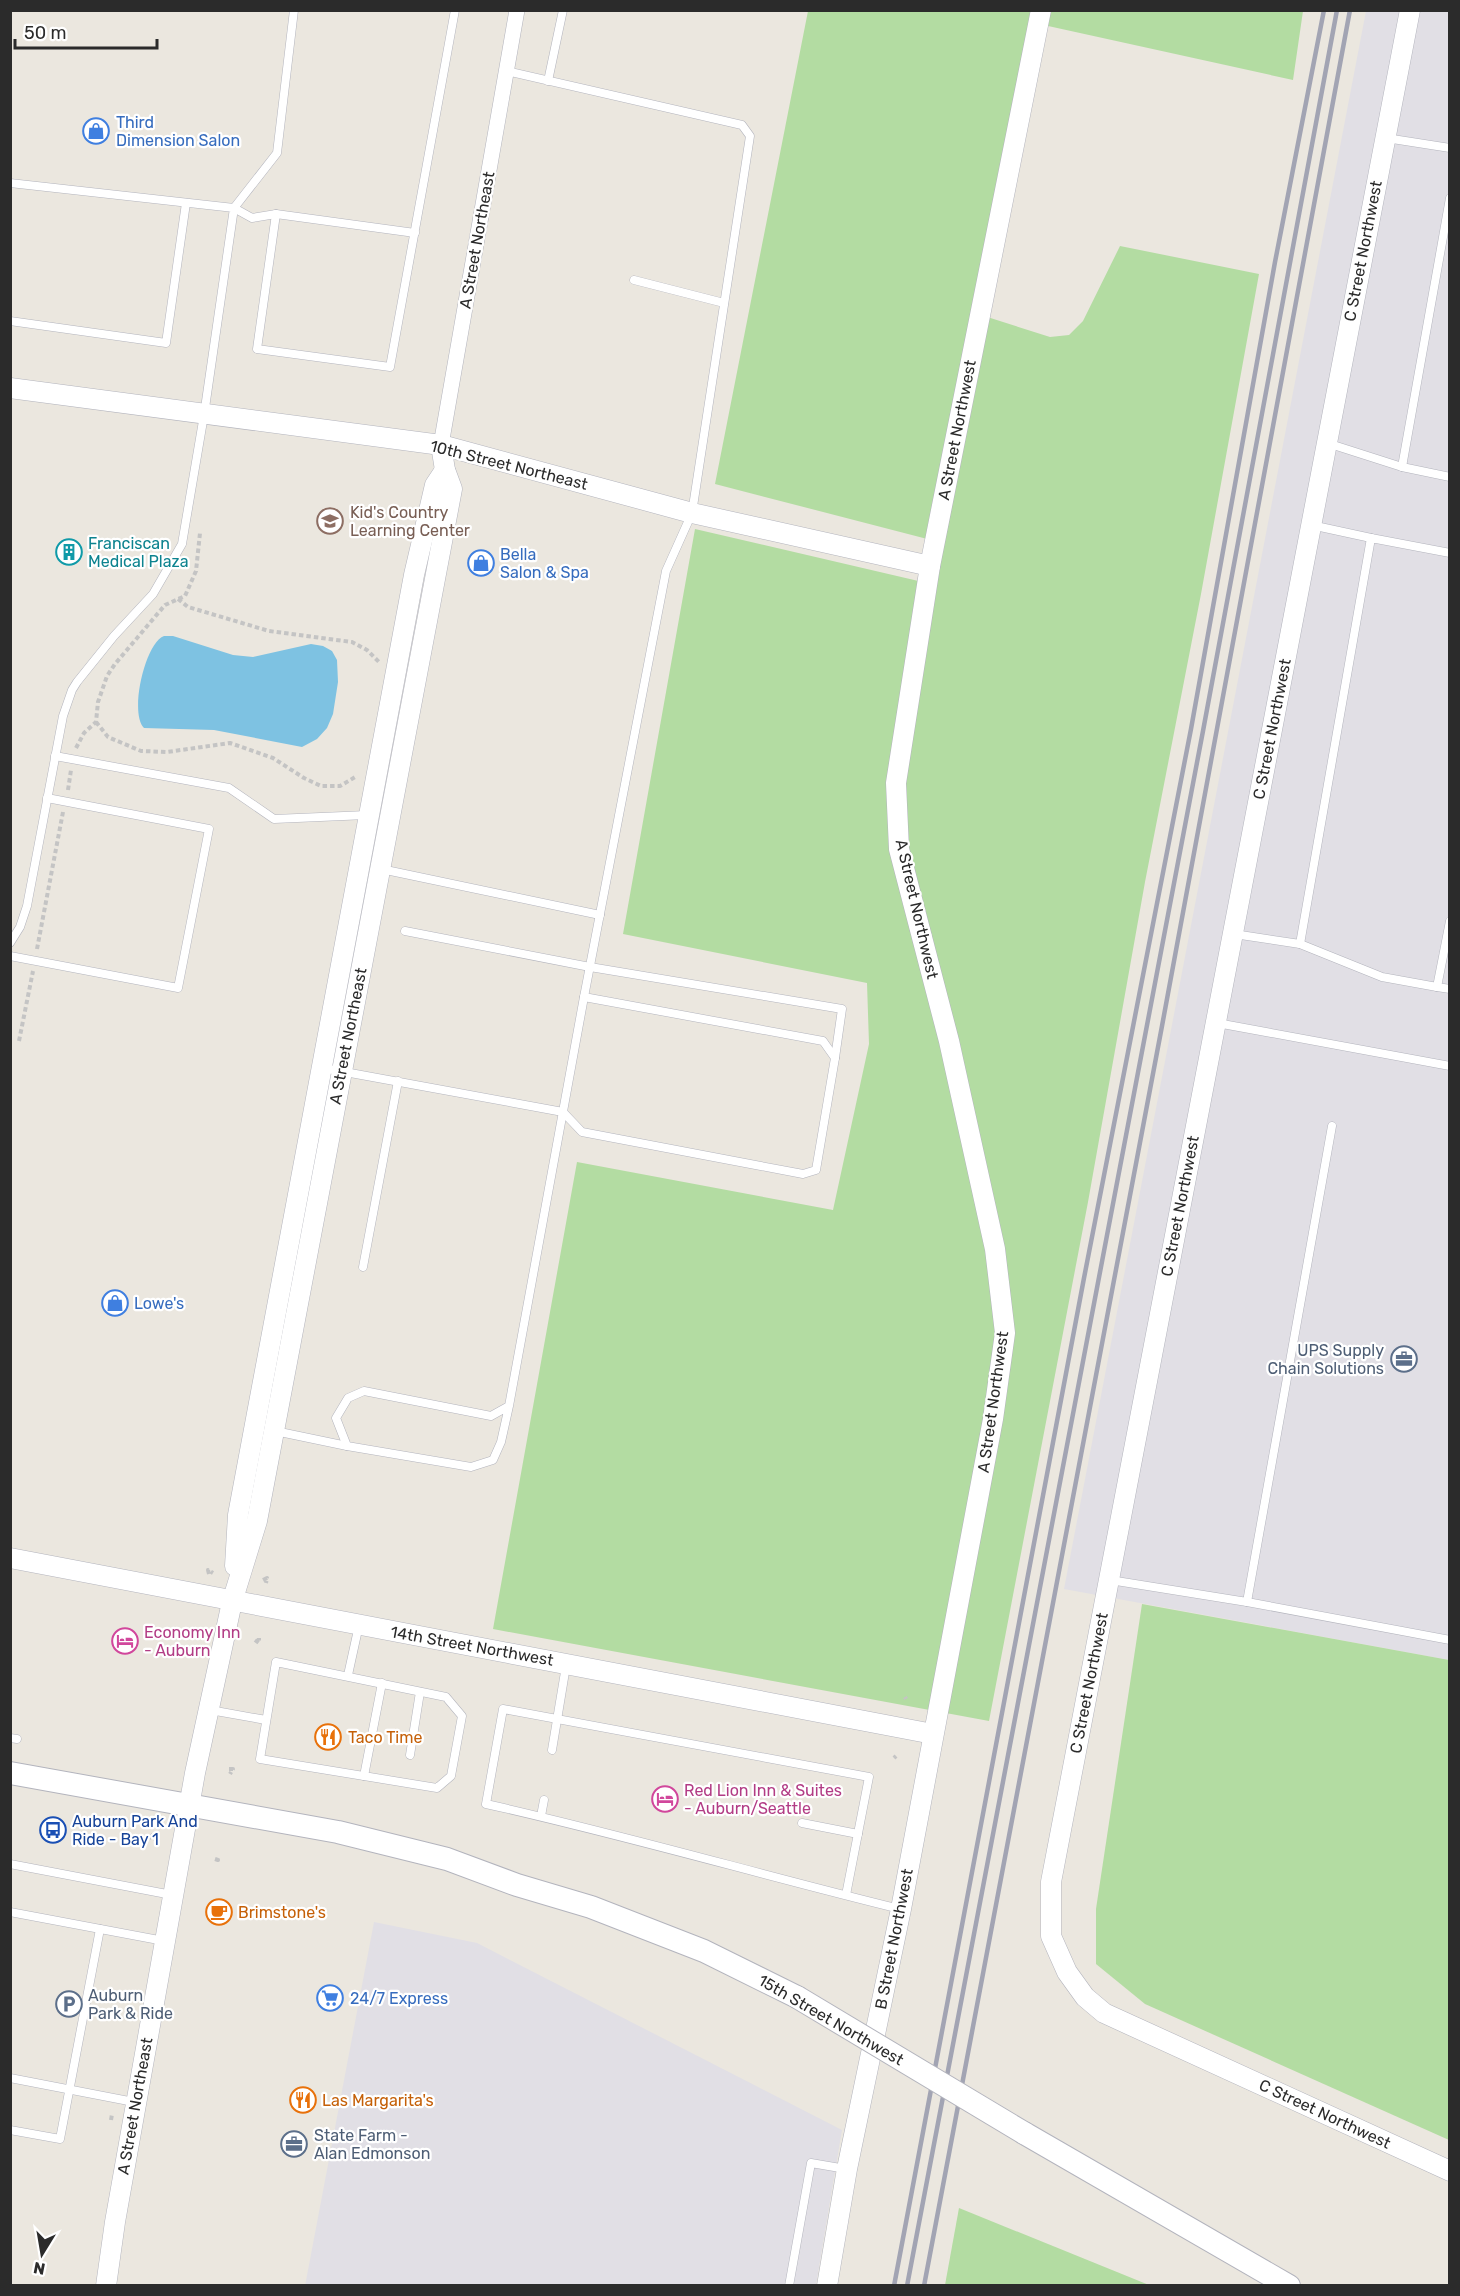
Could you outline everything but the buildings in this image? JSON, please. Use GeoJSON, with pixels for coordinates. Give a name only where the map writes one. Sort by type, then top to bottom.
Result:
{"type":"FeatureCollection","features":[{"type":"Feature","properties":{"kind":"main road","name":"15th Street Northwest"},"geometry":{"type":"LineString","coordinates":[[10,1773],[338,1832],[447,1860],[517,1885],[591,1907],[704,1951],[797,1997],[1024,2133],[1288,2286]]}},
{"type":"Feature","properties":{"kind":"street","name":"A Street Northeast"},"geometry":{"type":"LineString","coordinates":[[232,1602],[238,1515],[332,1069],[380,817],[414,575],[435,485],[445,470],[441,445],[517,10]]}},
{"type":"Feature","properties":{"kind":"street","name":"A Street Northwest"},"geometry":{"type":"LineString","coordinates":[[933,1734],[993,1419],[1005,1333],[995,1250],[949,1041],[899,849],[896,783],[930,566],[1041,10]]}},
{"type":"Feature","properties":{"kind":"street","name":"C Street Northwest"},"geometry":{"type":"LineString","coordinates":[[1410,10],[1051,1882],[1051,1936],[1067,1972],[1085,1997],[1104,2013],[1449,2171]]}},
{"type":"Feature","properties":{"kind":"street","name":"10th Street Northeast"},"geometry":{"type":"LineString","coordinates":[[10,388],[441,445],[692,513],[930,566]]}},
{"type":"Feature","properties":{"kind":"street","name":"A Street Northeast"},"geometry":{"type":"LineString","coordinates":[[106,2286],[115,2222],[188,1806],[232,1602],[256,1521],[274,1431],[332,1069],[380,868],[380,817]]}},
{"type":"Feature","properties":{"kind":"street","name":"14th Street Northwest"},"geometry":{"type":"LineString","coordinates":[[10,1558],[933,1734]]}},
{"type":"Feature","properties":{"kind":"street","name":"B Street Northwest"},"geometry":{"type":"LineString","coordinates":[[827,2286],[847,2169],[901,1909],[933,1734]]}},
{"type":"Feature","properties":{"kind":"lane"},"geometry":{"type":"LineString","coordinates":[[10,943],[20,927],[27,906],[63,716],[72,690],[114,636],[153,594],[182,544],[204,415],[234,208],[277,153],[294,10]]}},
{"type":"Feature","properties":{"kind":"lane"},"geometry":{"type":"LineString","coordinates":[[276,214],[257,349],[390,367],[456,10]]}},
{"type":"Feature","properties":{"kind":"lane"},"geometry":{"type":"LineString","coordinates":[[548,81],[563,10]]}},
{"type":"Feature","properties":{"kind":"lane"},"geometry":{"type":"LineString","coordinates":[[274,1431],[471,1467],[493,1460],[501,1442],[509,1407],[584,997],[666,571],[692,513],[750,136],[742,125],[506,71]]}},
{"type":"Feature","properties":{"kind":"lane"},"geometry":{"type":"LineString","coordinates":[[1385,138],[1449,148]]}},
{"type":"Feature","properties":{"kind":"lane"},"geometry":{"type":"LineString","coordinates":[[10,183],[234,208],[252,218],[276,214],[415,233]]}},
{"type":"Feature","properties":{"kind":"lane"},"geometry":{"type":"LineString","coordinates":[[1402,467],[1449,198]]}},
{"type":"Feature","properties":{"kind":"lane"},"geometry":{"type":"LineString","coordinates":[[10,321],[166,343],[186,203]]}},
{"type":"Feature","properties":{"kind":"lane"},"geometry":{"type":"LineString","coordinates":[[634,280],[724,303]]}},
{"type":"Feature","properties":{"kind":"lane"},"geometry":{"type":"LineString","coordinates":[[1326,443],[1402,467],[1449,477]]}},
{"type":"Feature","properties":{"kind":"lane"},"geometry":{"type":"LineString","coordinates":[[1311,525],[1449,553]]}},
{"type":"Feature","properties":{"kind":"lane"},"geometry":{"type":"LineString","coordinates":[[1300,944],[1371,538]]}},
{"type":"Feature","properties":{"kind":"lane"},"geometry":{"type":"LineString","coordinates":[[55,756],[229,788],[274,819],[380,817]]}},
{"type":"Feature","properties":{"kind":"lane"},"geometry":{"type":"LineString","coordinates":[[10,956],[178,988],[209,830],[47,798]]}},
{"type":"Feature","properties":{"kind":"lane"},"geometry":{"type":"LineString","coordinates":[[380,868],[600,915]]}},
{"type":"Feature","properties":{"kind":"lane"},"geometry":{"type":"LineString","coordinates":[[1437,987],[1449,921]]}},
{"type":"Feature","properties":{"kind":"lane"},"geometry":{"type":"LineString","coordinates":[[332,1069],[563,1112],[582,1132],[803,1174],[816,1170],[842,1009],[590,967],[405,931]]}},
{"type":"Feature","properties":{"kind":"lane"},"geometry":{"type":"LineString","coordinates":[[1233,933],[1300,944],[1382,977],[1449,989]]}},
{"type":"Feature","properties":{"kind":"lane"},"geometry":{"type":"LineString","coordinates":[[584,997],[823,1041],[834,1058]]}},
{"type":"Feature","properties":{"kind":"lane"},"geometry":{"type":"LineString","coordinates":[[1215,1023],[1449,1066]]}},
{"type":"Feature","properties":{"kind":"lane"},"geometry":{"type":"LineString","coordinates":[[363,1267],[398,1081]]}},
{"type":"Feature","properties":{"kind":"lane"},"geometry":{"type":"LineString","coordinates":[[1247,1602],[1332,1126]]}},
{"type":"Feature","properties":{"kind":"lane"},"geometry":{"type":"LineString","coordinates":[[347,1446],[336,1418],[348,1398],[364,1392],[491,1416],[509,1407]]}},
{"type":"Feature","properties":{"kind":"lane"},"geometry":{"type":"LineString","coordinates":[[1109,1580],[1247,1602],[1449,1640]]}},
{"type":"Feature","properties":{"kind":"lane"},"geometry":{"type":"LineString","coordinates":[[348,1675],[359,1625]]}},
{"type":"Feature","properties":{"kind":"lane"},"geometry":{"type":"LineString","coordinates":[[276,1662],[348,1675],[446,1697],[462,1716],[451,1776],[437,1788],[260,1759],[276,1662]]}},
{"type":"Feature","properties":{"kind":"lane"},"geometry":{"type":"LineString","coordinates":[[552,1750],[566,1664]]}},
{"type":"Feature","properties":{"kind":"lane"},"geometry":{"type":"LineString","coordinates":[[364,1776],[382,1683]]}},
{"type":"Feature","properties":{"kind":"lane"},"geometry":{"type":"LineString","coordinates":[[410,1755],[420,1692]]}},
{"type":"Feature","properties":{"kind":"lane"},"geometry":{"type":"LineString","coordinates":[[846,1895],[869,1777],[503,1709],[486,1804],[541,1816],[846,1895],[901,1909]]}},
{"type":"Feature","properties":{"kind":"lane"},"geometry":{"type":"LineString","coordinates":[[208,1710],[266,1720]]}},
{"type":"Feature","properties":{"kind":"lane"},"geometry":{"type":"LineString","coordinates":[[541,1816],[544,1800]]}},
{"type":"Feature","properties":{"kind":"lane"},"geometry":{"type":"LineString","coordinates":[[802,1823],[858,1834]]}},
{"type":"Feature","properties":{"kind":"lane"},"geometry":{"type":"LineString","coordinates":[[10,1864],[172,1895]]}},
{"type":"Feature","properties":{"kind":"lane"},"geometry":{"type":"LineString","coordinates":[[10,1912],[164,1941]]}},
{"type":"Feature","properties":{"kind":"lane"},"geometry":{"type":"LineString","coordinates":[[10,2130],[60,2139],[100,1929]]}},
{"type":"Feature","properties":{"kind":"lane"},"geometry":{"type":"LineString","coordinates":[[10,2078],[136,2102]]}},
{"type":"Feature","properties":{"kind":"lane"},"geometry":{"type":"LineString","coordinates":[[789,2286],[811,2163],[847,2169]]}},
{"type":"Feature","properties":{"kind":"path"},"geometry":{"type":"LineString","coordinates":[[178,599],[188,607],[269,631],[352,642],[381,663]]}},
{"type":"Feature","properties":{"kind":"path"},"geometry":{"type":"LineString","coordinates":[[96,722],[108,737],[141,751],[167,752],[230,743],[273,758],[321,786],[340,786],[357,777],[359,771]]}},
{"type":"Feature","properties":{"kind":"path"},"geometry":{"type":"LineString","coordinates":[[228,1769],[233,1769],[230,1774]]}},
{"type":"Feature","properties":{"kind":"path"},"geometry":{"type":"LineString","coordinates":[[111,2120],[112,2114]]}},
{"type":"Feature","properties":{"kind":"shaded area"},"geometry":{"type":"Polygon","coordinates":[[[1366,11],[1449,11],[1449,1660],[1064,1589],[1366,11]]]}},
{"type":"Feature","properties":{"kind":"shaded area"},"geometry":{"type":"Polygon","coordinates":[[[374,1922],[477,1943],[842,2130],[816,2285],[305,2286],[374,1922]]]}},
{"type":"Feature","properties":{"kind":"green space"},"geometry":{"type":"Polygon","coordinates":[[[808,11],[1303,11],[1293,80],[1039,24],[981,315],[1050,337],[1069,335],[1083,321],[1120,246],[1259,274],[1201,594],[1145,882],[1088,1202],[989,1721],[493,1629],[577,1162],[833,1210],[869,1044],[867,983],[623,934],[695,529],[927,583],[935,541],[715,484],[808,11]]]}},
{"type":"Feature","properties":{"kind":"green space"},"geometry":{"type":"Polygon","coordinates":[[[1142,1604],[1449,1660],[1449,2140],[1145,2004],[1096,1964],[1096,1909],[1142,1604]]]}},
{"type":"Feature","properties":{"kind":"green space"},"geometry":{"type":"Polygon","coordinates":[[[959,2208],[1149,2285],[945,2285],[959,2208]]]}},
{"type":"Feature","properties":{"kind":"water"},"geometry":{"type":"Polygon","coordinates":[[[164,636],[173,636],[233,655],[253,657],[311,644],[323,646],[332,651],[337,660],[338,682],[333,714],[327,728],[317,739],[302,747],[214,730],[144,728],[138,708],[141,679],[151,651],[157,641],[164,636]]]}},
{"type":"Feature","properties":{"kind":"railway"},"geometry":{"type":"LineString","coordinates":[[894,2286],[1084,1278],[1191,729],[1275,262],[1324,10]]}},
{"type":"Feature","properties":{"kind":"railway"},"geometry":{"type":"LineString","coordinates":[[907,2286],[1203,731],[1337,10]]}},
{"type":"Feature","properties":{"kind":"railway"},"geometry":{"type":"LineString","coordinates":[[924,2286],[1162,1026],[1350,10]]}},
{"type":"Feature","properties":{"kind":"place","name":"Third Dimension Salon"},"geometry":{"type":"Point","coordinates":[96,131]}},
{"type":"Feature","properties":{"kind":"place","name":"Kid's Country Learning Center"},"geometry":{"type":"Point","coordinates":[330,521]}},
{"type":"Feature","properties":{"kind":"place","name":"Franciscan Medical Plaza"},"geometry":{"type":"Point","coordinates":[69,552]}},
{"type":"Feature","properties":{"kind":"place","name":"Bella Salon & Spa"},"geometry":{"type":"Point","coordinates":[481,563]}},
{"type":"Feature","properties":{"kind":"place","name":"Lowe's"},"geometry":{"type":"Point","coordinates":[115,1303]}},
{"type":"Feature","properties":{"kind":"place","name":"UPS Supply Chain Solutions"},"geometry":{"type":"Point","coordinates":[1404,1359]}},
{"type":"Feature","properties":{"kind":"place","name":"Economy Inn - Auburn"},"geometry":{"type":"Point","coordinates":[125,1641]}},
{"type":"Feature","properties":{"kind":"place","name":"Taco Time"},"geometry":{"type":"Point","coordinates":[328,1737]}},
{"type":"Feature","properties":{"kind":"place","name":"Red Lion Inn & Suites - Auburn/Seattle"},"geometry":{"type":"Point","coordinates":[665,1799]}},
{"type":"Feature","properties":{"kind":"place","name":"Auburn Park And Ride - Bay 1"},"geometry":{"type":"Point","coordinates":[53,1830]}},
{"type":"Feature","properties":{"kind":"place","name":"Brimstone's"},"geometry":{"type":"Point","coordinates":[219,1912]}},
{"type":"Feature","properties":{"kind":"place","name":"24/7 Express"},"geometry":{"type":"Point","coordinates":[330,1998]}},
{"type":"Feature","properties":{"kind":"place","name":"Auburn Park & Ride"},"geometry":{"type":"Point","coordinates":[69,2004]}},
{"type":"Feature","properties":{"kind":"place","name":"Las Margarita's"},"geometry":{"type":"Point","coordinates":[303,2100]}},
{"type":"Feature","properties":{"kind":"place","name":"State Farm - Alan Edmonson"},"geometry":{"type":"Point","coordinates":[294,2144]}}]}
